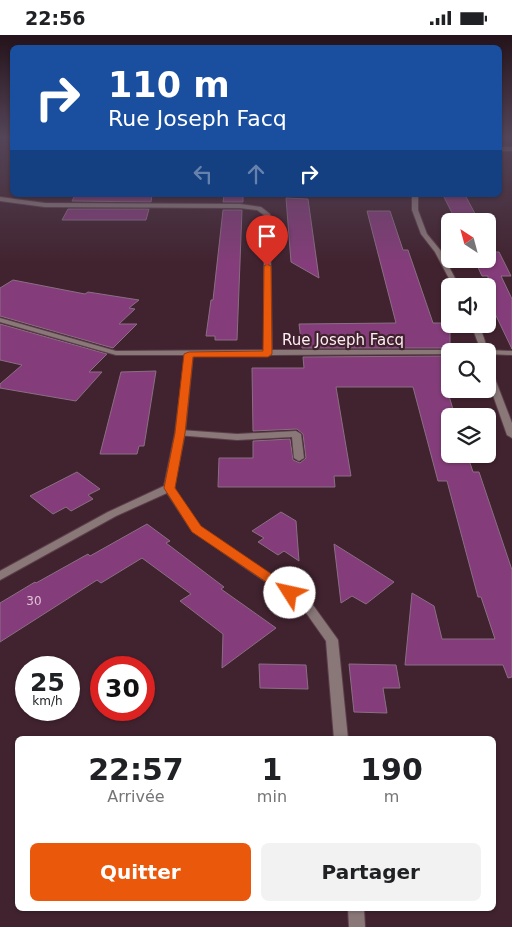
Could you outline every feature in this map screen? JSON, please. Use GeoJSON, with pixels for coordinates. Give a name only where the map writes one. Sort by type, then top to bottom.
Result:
{"type":"FeatureCollection","features":[{"type":"Feature","properties":{"kind":"street"},"geometry":{"type":"LineString","coordinates":[[415,197],[416,210],[424,233],[438,251],[452,278]]}},
{"type":"Feature","properties":{"kind":"street"},"geometry":{"type":"LineString","coordinates":[[0,199],[45,205],[240,206],[259,208],[267,214],[268,354]]}},
{"type":"Feature","properties":{"kind":"street","name":"Rue Joseph Facq"},"geometry":{"type":"LineString","coordinates":[[0,320],[116,353],[441,353]]}},
{"type":"Feature","properties":{"kind":"street"},"geometry":{"type":"LineString","coordinates":[[496,352],[512,353]]}},
{"type":"Feature","properties":{"kind":"street"},"geometry":{"type":"LineString","coordinates":[[189,354],[180,433],[169,488],[196,529],[306,604],[332,640],[341,736]]}},
{"type":"Feature","properties":{"kind":"street"},"geometry":{"type":"LineString","coordinates":[[496,392],[512,435]]}},
{"type":"Feature","properties":{"kind":"street"},"geometry":{"type":"LineString","coordinates":[[180,433],[237,437],[296,435],[299,458]]}},
{"type":"Feature","properties":{"kind":"street"},"geometry":{"type":"LineString","coordinates":[[3,573],[112,514],[169,488]]}},
{"type":"Feature","properties":{"kind":"street"},"geometry":{"type":"LineString","coordinates":[[356,911],[357,927]]}},
{"type":"Feature","properties":{"kind":"building"},"geometry":{"type":"Polygon","coordinates":[[[74,197],[152,197],[151,202],[72,201],[74,197]]]}},
{"type":"Feature","properties":{"kind":"building"},"geometry":{"type":"Polygon","coordinates":[[[224,197],[243,197],[243,202],[223,202],[224,197]]]}},
{"type":"Feature","properties":{"kind":"building"},"geometry":{"type":"Polygon","coordinates":[[[444,197],[466,197],[475,213],[452,213],[444,197]]]}},
{"type":"Feature","properties":{"kind":"building"},"geometry":{"type":"Polygon","coordinates":[[[286,198],[308,199],[319,278],[291,262],[286,198]]]}},
{"type":"Feature","properties":{"kind":"building"},"geometry":{"type":"Polygon","coordinates":[[[68,209],[149,209],[146,220],[62,220],[68,209]]]}},
{"type":"Feature","properties":{"kind":"building"},"geometry":{"type":"Polygon","coordinates":[[[223,210],[242,210],[237,340],[215,340],[215,336],[206,336],[211,300],[213,300],[223,210]]]}},
{"type":"Feature","properties":{"kind":"building"},"geometry":{"type":"Polygon","coordinates":[[[367,211],[390,211],[403,250],[408,250],[433,323],[441,323],[441,333],[450,333],[450,343],[441,343],[441,348],[302,348],[299,324],[396,323],[367,211]]]}},
{"type":"Feature","properties":{"kind":"building"},"geometry":{"type":"Polygon","coordinates":[[[496,252],[499,252],[511,276],[501,276],[512,299],[512,349],[496,316],[496,278],[482,276],[478,268],[496,268],[496,252]]]}},
{"type":"Feature","properties":{"kind":"building"},"geometry":{"type":"Polygon","coordinates":[[[13,280],[85,294],[88,292],[139,300],[129,308],[135,309],[119,324],[137,324],[113,348],[0,316],[0,288],[13,280]]]}},
{"type":"Feature","properties":{"kind":"building"},"geometry":{"type":"Polygon","coordinates":[[[0,324],[107,354],[89,372],[102,372],[76,401],[0,388],[0,384],[22,365],[0,360],[0,324]]]}},
{"type":"Feature","properties":{"kind":"building"},"geometry":{"type":"Polygon","coordinates":[[[441,356],[441,398],[450,398],[453,408],[441,408],[441,463],[470,463],[473,472],[479,472],[512,570],[512,677],[508,678],[503,665],[405,665],[412,593],[434,606],[442,639],[495,639],[481,597],[478,597],[447,481],[438,481],[413,387],[336,387],[351,476],[334,476],[335,487],[218,487],[219,458],[253,458],[253,441],[290,439],[293,460],[300,463],[306,458],[303,434],[297,429],[253,431],[252,368],[304,368],[303,357],[441,356]]]}},
{"type":"Feature","properties":{"kind":"building"},"geometry":{"type":"Polygon","coordinates":[[[156,371],[144,446],[139,446],[137,454],[100,454],[121,372],[156,371]]]}},
{"type":"Feature","properties":{"kind":"building"},"geometry":{"type":"Polygon","coordinates":[[[77,472],[100,489],[88,495],[93,499],[71,511],[66,507],[53,514],[30,496],[77,472]]]}},
{"type":"Feature","properties":{"kind":"building"},"geometry":{"type":"Polygon","coordinates":[[[281,512],[296,521],[299,561],[284,551],[278,555],[258,542],[264,538],[252,531],[281,512]]]}},
{"type":"Feature","properties":{"kind":"building"},"geometry":{"type":"Polygon","coordinates":[[[147,524],[170,541],[166,543],[224,587],[221,589],[276,628],[222,668],[223,634],[180,601],[191,594],[142,558],[101,583],[97,580],[0,642],[0,603],[35,582],[88,554],[90,556],[147,524]]]}},
{"type":"Feature","properties":{"kind":"building"},"geometry":{"type":"Polygon","coordinates":[[[334,544],[394,582],[366,604],[352,596],[341,603],[334,544]]]}},
{"type":"Feature","properties":{"kind":"building"},"geometry":{"type":"Polygon","coordinates":[[[259,664],[306,665],[308,689],[260,688],[259,664]]]}},
{"type":"Feature","properties":{"kind":"building"},"geometry":{"type":"Polygon","coordinates":[[[349,664],[396,665],[400,688],[383,688],[387,713],[354,712],[349,664]]]}},
{"type":"Feature","properties":{"kind":"route"},"geometry":{"type":"LineString","coordinates":[[267,266],[268,354],[189,354],[180,433],[169,488],[196,529],[290,593]]}}]}
